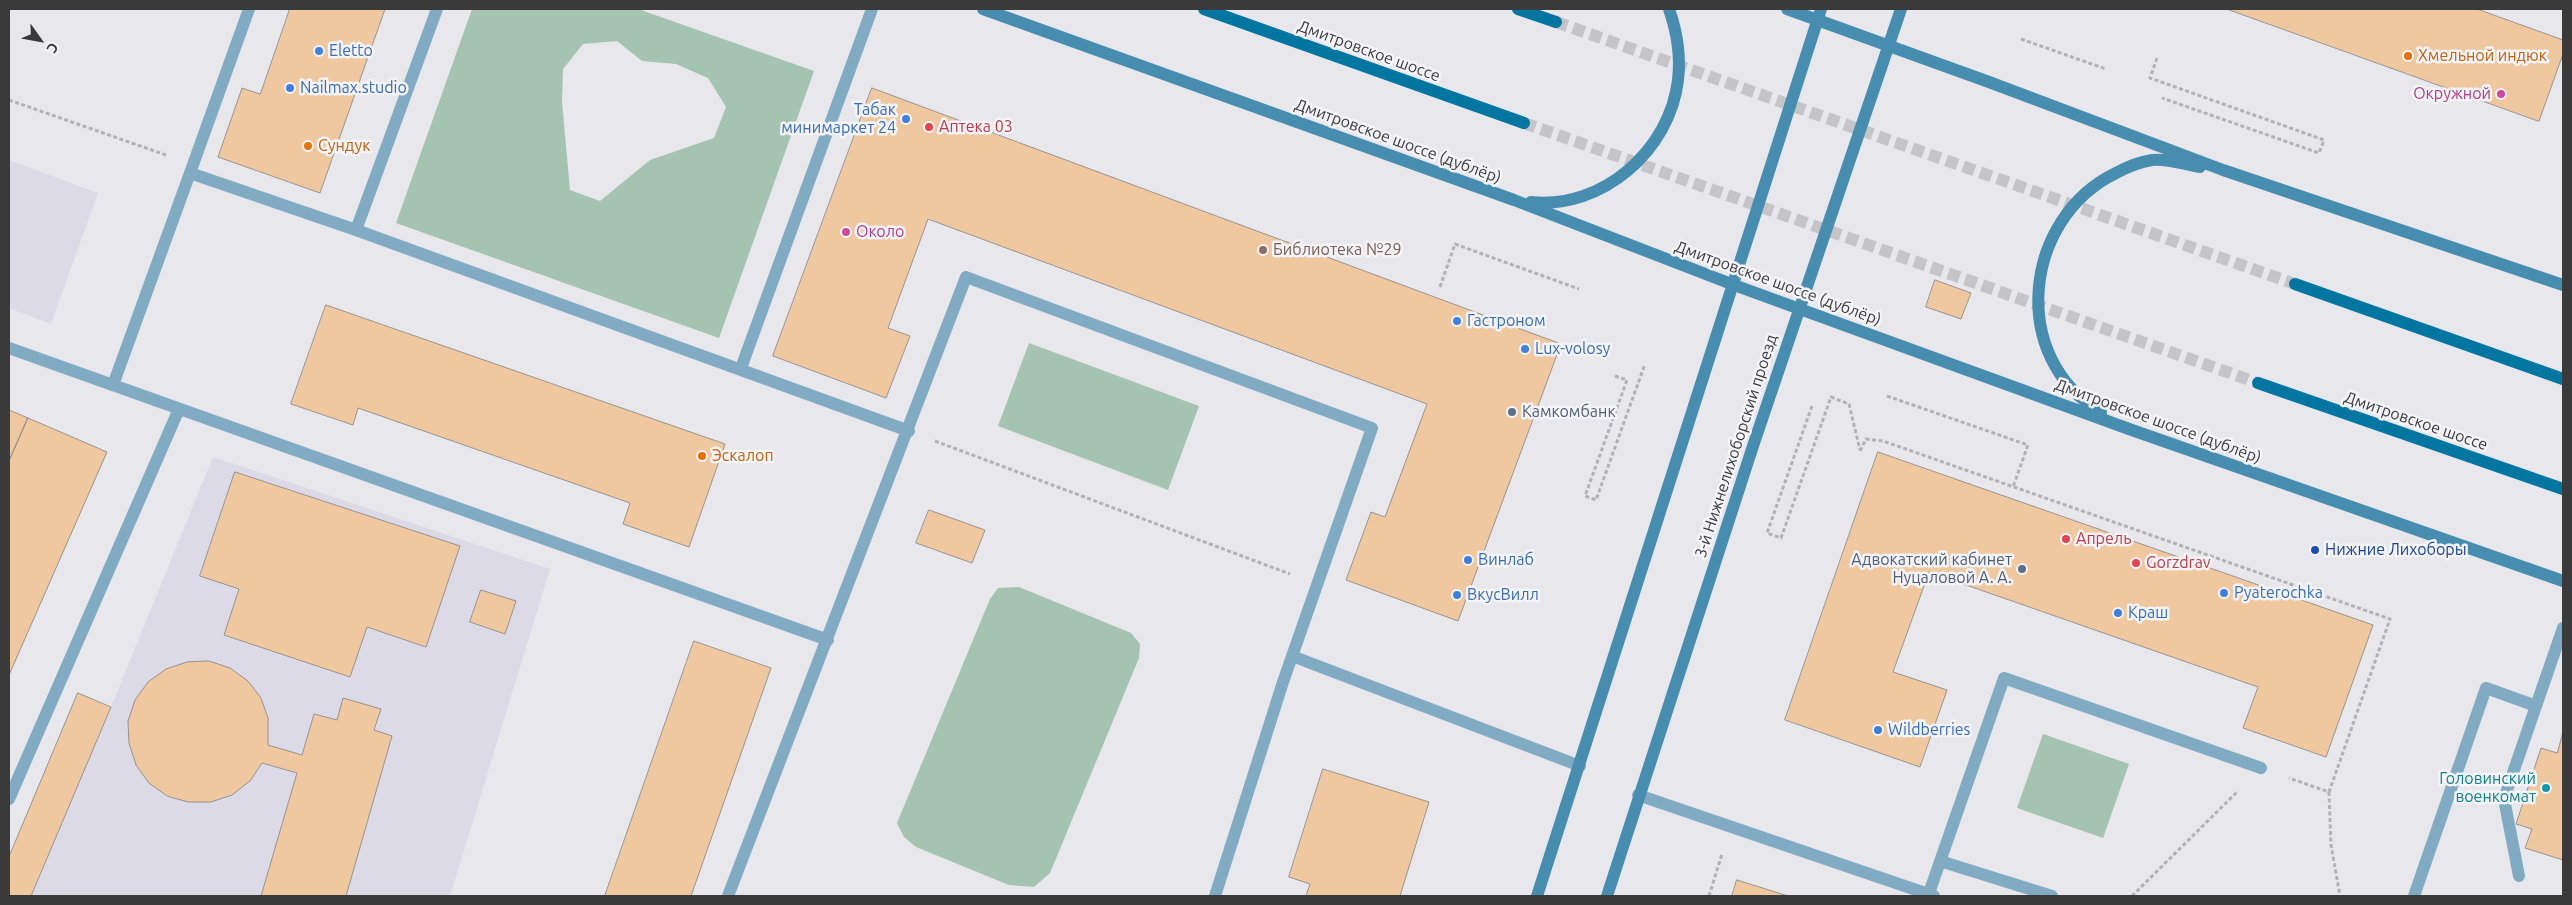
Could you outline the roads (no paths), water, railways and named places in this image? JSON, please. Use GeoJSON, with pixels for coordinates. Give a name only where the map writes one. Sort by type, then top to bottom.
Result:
{"type":"FeatureCollection","features":[{"type":"Feature","properties":{"kind":"main road","name":"Дмитровское шоссе (дублёр)"},"geometry":{"type":"LineString","coordinates":[[983,9],[1514,200],[1734,285],[2129,428],[2563,581]]}},
{"type":"Feature","properties":{"kind":"main road","name":"Дмитровское шоссе"},"geometry":{"type":"LineString","coordinates":[[1204,9],[1524,123]]}},
{"type":"Feature","properties":{"kind":"main road"},"geometry":{"type":"LineString","coordinates":[[1518,9],[1556,22]]}},
{"type":"Feature","properties":{"kind":"main road"},"geometry":{"type":"LineString","coordinates":[[1514,200],[1543,203],[1567,200],[1591,193],[1633,167],[1649,149],[1663,128],[1672,105],[1678,81],[1677,32],[1669,9]]}},
{"type":"Feature","properties":{"kind":"main road"},"geometry":{"type":"LineString","coordinates":[[1787,9],[1819,14],[1889,44],[2223,170],[2563,286]]}},
{"type":"Feature","properties":{"kind":"main road","name":"3-й Нижнелихоборский проезд"},"geometry":{"type":"LineString","coordinates":[[1607,896],[1638,795],[1798,308],[1901,9]]}},
{"type":"Feature","properties":{"kind":"main road"},"geometry":{"type":"LineString","coordinates":[[1537,896],[1734,285],[1819,14]]}},
{"type":"Feature","properties":{"kind":"main road"},"geometry":{"type":"LineString","coordinates":[[2129,428],[2082,399],[2056,368],[2046,345],[2040,321],[2038,297],[2040,273],[2046,250],[2057,228],[2088,190],[2130,166],[2153,160],[2223,170]]}},
{"type":"Feature","properties":{"kind":"main road"},"geometry":{"type":"LineString","coordinates":[[2295,284],[2563,379]]}},
{"type":"Feature","properties":{"kind":"main road","name":"Дмитровское шоссе"},"geometry":{"type":"LineString","coordinates":[[2258,383],[2563,490]]}},
{"type":"Feature","properties":{"kind":"lane"},"geometry":{"type":"LineString","coordinates":[[113,385],[249,9]]}},
{"type":"Feature","properties":{"kind":"lane"},"geometry":{"type":"LineString","coordinates":[[356,230],[437,9]]}},
{"type":"Feature","properties":{"kind":"lane"},"geometry":{"type":"LineString","coordinates":[[741,368],[872,9]]}},
{"type":"Feature","properties":{"kind":"lane"},"geometry":{"type":"LineString","coordinates":[[192,168],[356,230],[741,368],[909,431]]}},
{"type":"Feature","properties":{"kind":"lane"},"geometry":{"type":"LineString","coordinates":[[728,896],[909,431],[966,277],[1372,428],[1316,584],[1214,896]]}},
{"type":"Feature","properties":{"kind":"lane"},"geometry":{"type":"LineString","coordinates":[[9,348],[828,640]]}},
{"type":"Feature","properties":{"kind":"lane"},"geometry":{"type":"LineString","coordinates":[[9,800],[179,409]]}},
{"type":"Feature","properties":{"kind":"lane"},"geometry":{"type":"LineString","coordinates":[[2519,876],[2504,799],[2563,628]]}},
{"type":"Feature","properties":{"kind":"lane"},"geometry":{"type":"LineString","coordinates":[[1292,656],[1580,766]]}},
{"type":"Feature","properties":{"kind":"lane"},"geometry":{"type":"LineString","coordinates":[[1638,795],[1930,896],[1940,861],[2004,678],[2261,768]]}},
{"type":"Feature","properties":{"kind":"lane"},"geometry":{"type":"LineString","coordinates":[[2414,896],[2486,688],[2536,706]]}},
{"type":"Feature","properties":{"kind":"lane"},"geometry":{"type":"LineString","coordinates":[[1940,861],[2052,896]]}},
{"type":"Feature","properties":{"kind":"tunnel"},"geometry":{"type":"LineString","coordinates":[[1556,22],[2295,284]]}},
{"type":"Feature","properties":{"kind":"tunnel"},"geometry":{"type":"LineString","coordinates":[[1524,123],[2258,383]]}},
{"type":"Feature","properties":{"kind":"place","name":"Eletto"},"geometry":{"type":"Point","coordinates":[319,51]}},
{"type":"Feature","properties":{"kind":"place","name":"Хмельной индюк"},"geometry":{"type":"Point","coordinates":[2408,56]}},
{"type":"Feature","properties":{"kind":"place","name":"Nailmax.studio"},"geometry":{"type":"Point","coordinates":[290,88]}},
{"type":"Feature","properties":{"kind":"place","name":"Окружной"},"geometry":{"type":"Point","coordinates":[2501,94]}},
{"type":"Feature","properties":{"kind":"place","name":"Табак минимаркет 24"},"geometry":{"type":"Point","coordinates":[906,119]}},
{"type":"Feature","properties":{"kind":"place","name":"Аптека 03"},"geometry":{"type":"Point","coordinates":[929,127]}},
{"type":"Feature","properties":{"kind":"place","name":"Сундук"},"geometry":{"type":"Point","coordinates":[308,146]}},
{"type":"Feature","properties":{"kind":"place","name":"Около"},"geometry":{"type":"Point","coordinates":[846,232]}},
{"type":"Feature","properties":{"kind":"place","name":"Библиотека №29"},"geometry":{"type":"Point","coordinates":[1263,250]}},
{"type":"Feature","properties":{"kind":"place","name":"Гастроном"},"geometry":{"type":"Point","coordinates":[1457,321]}},
{"type":"Feature","properties":{"kind":"place","name":"Lux-volosy"},"geometry":{"type":"Point","coordinates":[1525,349]}},
{"type":"Feature","properties":{"kind":"place","name":"Камкомбанк"},"geometry":{"type":"Point","coordinates":[1512,412]}},
{"type":"Feature","properties":{"kind":"place","name":"Эскалоп"},"geometry":{"type":"Point","coordinates":[702,456]}},
{"type":"Feature","properties":{"kind":"place","name":"Апрель"},"geometry":{"type":"Point","coordinates":[2066,539]}},
{"type":"Feature","properties":{"kind":"place","name":"Нижние Лихоборы"},"geometry":{"type":"Point","coordinates":[2315,550]}},
{"type":"Feature","properties":{"kind":"place","name":"Винлаб"},"geometry":{"type":"Point","coordinates":[1468,560]}},
{"type":"Feature","properties":{"kind":"place","name":"Gorzdrav"},"geometry":{"type":"Point","coordinates":[2136,563]}},
{"type":"Feature","properties":{"kind":"place","name":"Адвокатский кабинет Нуцаловой А. А."},"geometry":{"type":"Point","coordinates":[2022,569]}},
{"type":"Feature","properties":{"kind":"place","name":"Pyaterochka"},"geometry":{"type":"Point","coordinates":[2224,593]}},
{"type":"Feature","properties":{"kind":"place","name":"ВкусВилл"},"geometry":{"type":"Point","coordinates":[1457,595]}},
{"type":"Feature","properties":{"kind":"place","name":"Краш"},"geometry":{"type":"Point","coordinates":[2118,613]}},
{"type":"Feature","properties":{"kind":"place","name":"Wildberries"},"geometry":{"type":"Point","coordinates":[1878,730]}},
{"type":"Feature","properties":{"kind":"place","name":"Головинский военкомат"},"geometry":{"type":"Point","coordinates":[2546,788]}}]}
